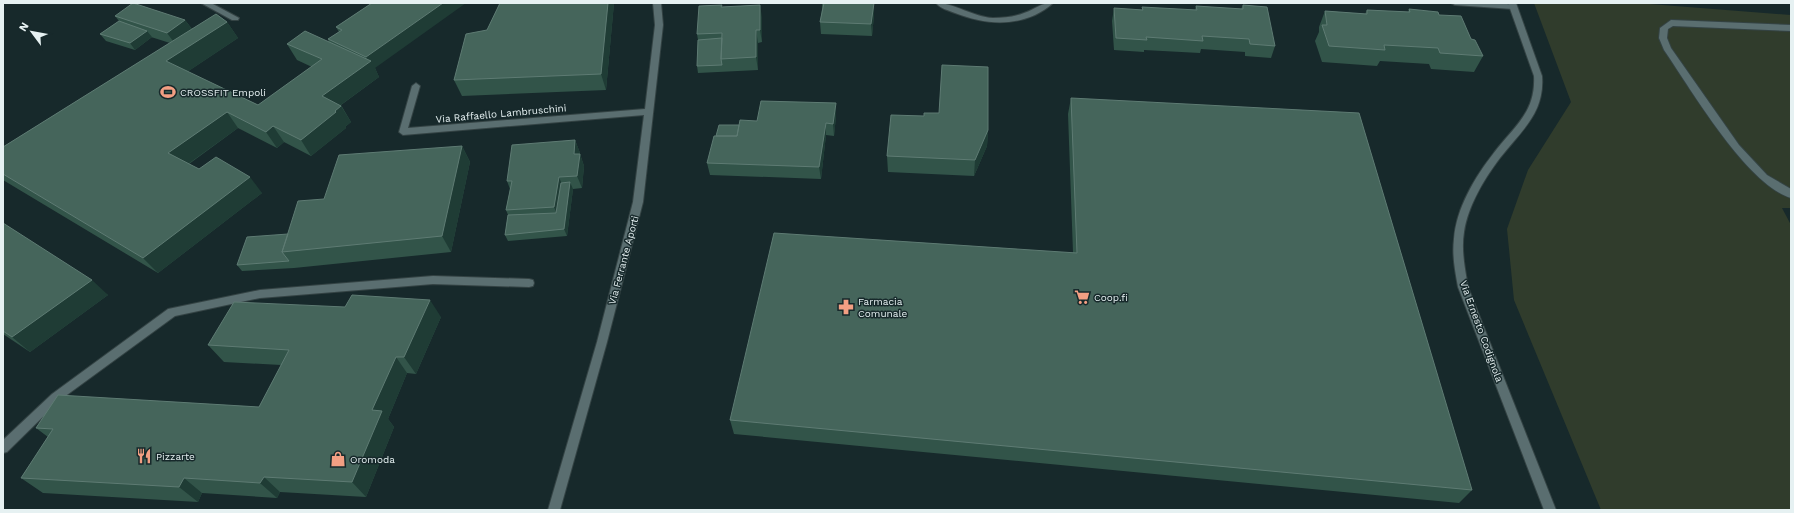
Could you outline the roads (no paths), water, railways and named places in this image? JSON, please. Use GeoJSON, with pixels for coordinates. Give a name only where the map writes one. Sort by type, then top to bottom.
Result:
{"type":"FeatureCollection","features":[{"type":"Feature","properties":{"kind":"street"},"geometry":{"type":"LineString","coordinates":[[205,3],[235,18]]}},
{"type":"Feature","properties":{"kind":"street","name":"Via Ferrante Aporti"},"geometry":{"type":"LineString","coordinates":[[554,510],[602,342],[638,202],[659,25],[657,3]]}},
{"type":"Feature","properties":{"kind":"street"},"geometry":{"type":"LineString","coordinates":[[940,3],[963,14],[987,20],[1024,17],[1040,10],[1049,3]]}},
{"type":"Feature","properties":{"kind":"street"},"geometry":{"type":"LineString","coordinates":[[1455,3],[1512,5]]}},
{"type":"Feature","properties":{"kind":"street","name":"Via Ernesto Codignola"},"geometry":{"type":"LineString","coordinates":[[1512,5],[1538,76],[1540,88],[1537,100],[1524,124],[1495,157],[1474,191],[1461,225],[1458,244],[1459,259],[1463,287],[1550,510]]}},
{"type":"Feature","properties":{"kind":"street"},"geometry":{"type":"LineString","coordinates":[[1791,28],[1671,22],[1664,28],[1663,38],[1667,48],[1736,147],[1764,177],[1791,194]]}},
{"type":"Feature","properties":{"kind":"street","name":"Via Raffaello Lambruschini"},"geometry":{"type":"LineString","coordinates":[[416,86],[403,132],[649,112]]}},
{"type":"Feature","properties":{"kind":"street"},"geometry":{"type":"LineString","coordinates":[[3,448],[56,397],[172,312],[260,294],[433,280],[529,283]]}},
{"type":"Feature","properties":{"kind":"place","name":"CROSSFIT Empoli"},"geometry":{"type":"Point","coordinates":[168,92]}},
{"type":"Feature","properties":{"kind":"place","name":"Coop.fi"},"geometry":{"type":"Point","coordinates":[1082,297]}},
{"type":"Feature","properties":{"kind":"place","name":"Farmacia Comunale"},"geometry":{"type":"Point","coordinates":[846,307]}},
{"type":"Feature","properties":{"kind":"place","name":"Pizzarte"},"geometry":{"type":"Point","coordinates":[144,456]}},
{"type":"Feature","properties":{"kind":"place","name":"Oromoda"},"geometry":{"type":"Point","coordinates":[338,459]}}]}
